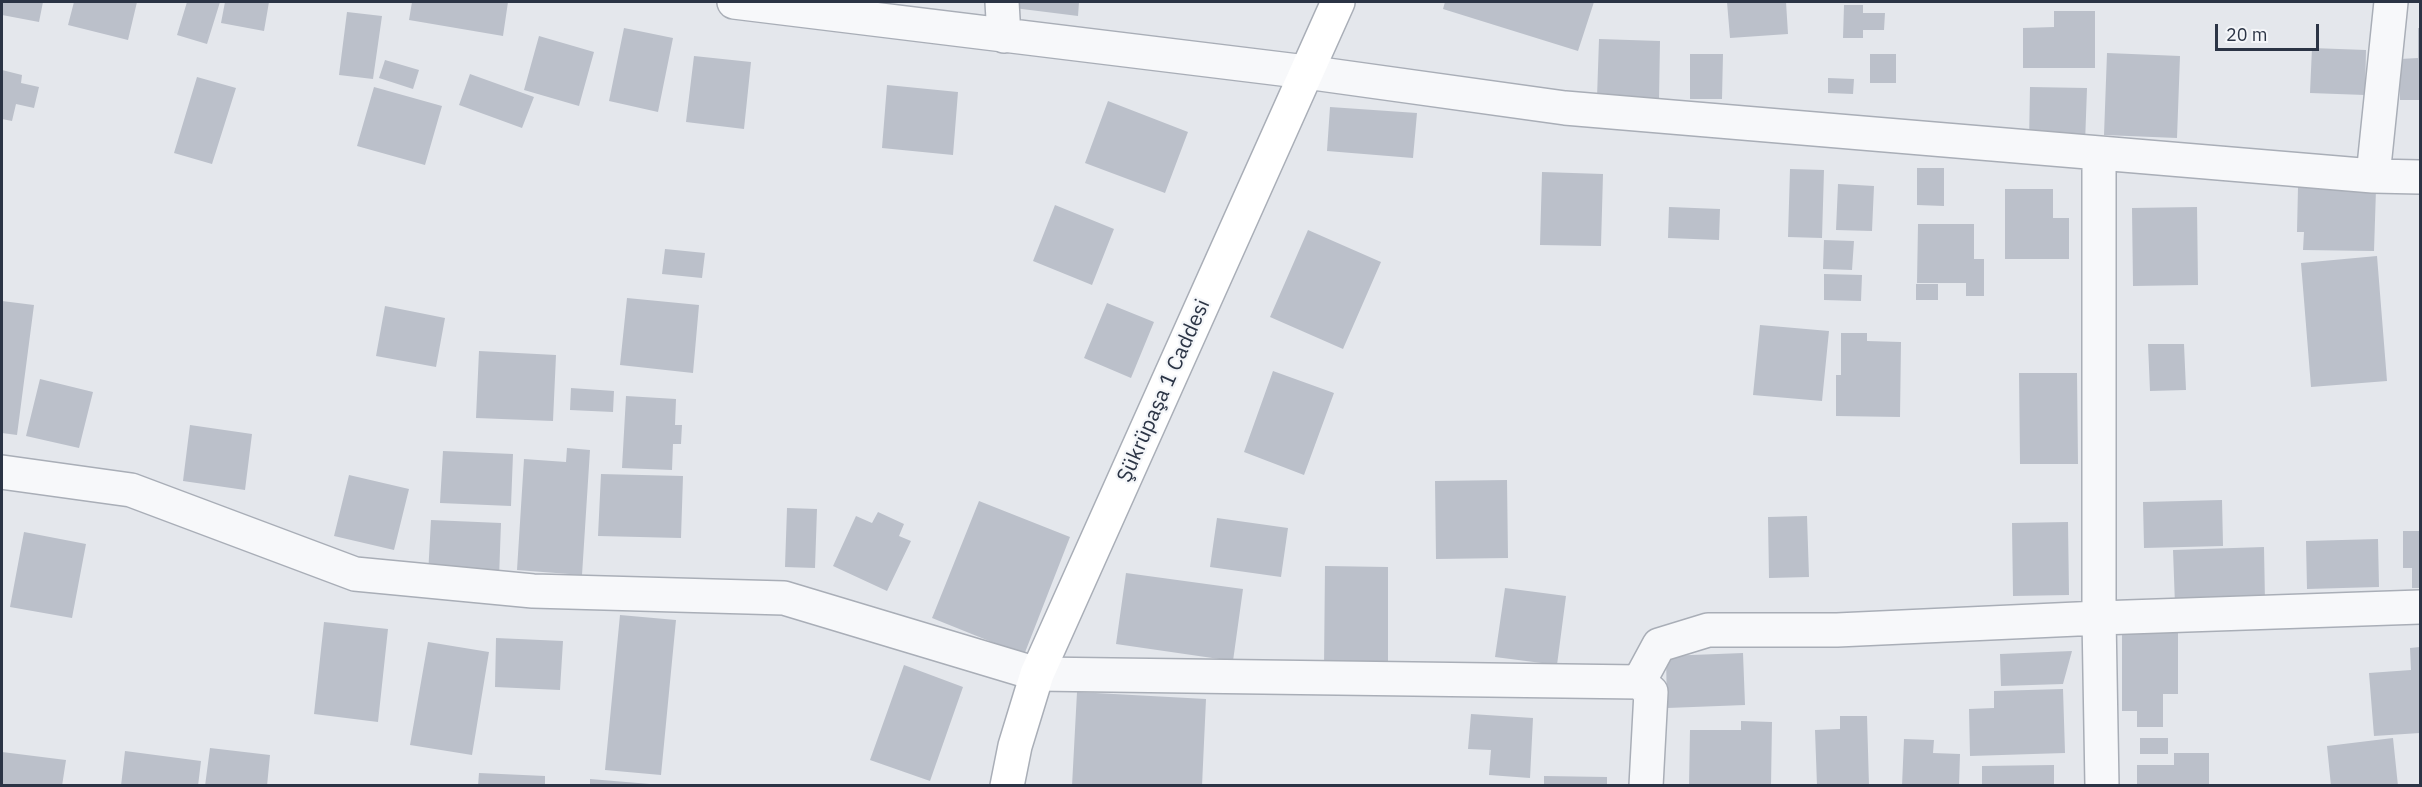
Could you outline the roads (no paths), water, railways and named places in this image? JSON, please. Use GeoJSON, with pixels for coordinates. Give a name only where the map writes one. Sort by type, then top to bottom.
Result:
{"type":"FeatureCollection","features":[{"type":"Feature","properties":{"kind":"main road","name":"Şükrüpaşa 1 Caddesi"},"geometry":{"type":"LineString","coordinates":[[1007,786],[1037,674],[1338,2]]}},
{"type":"Feature","properties":{"kind":"street"},"geometry":{"type":"LineString","coordinates":[[734,2],[1306,72],[1565,108],[2373,176],[2421,177]]}},
{"type":"Feature","properties":{"kind":"street"},"geometry":{"type":"LineString","coordinates":[[1002,2],[1004,36]]}},
{"type":"Feature","properties":{"kind":"street"},"geometry":{"type":"LineString","coordinates":[[2373,176],[2391,2]]}},
{"type":"Feature","properties":{"kind":"street"},"geometry":{"type":"LineString","coordinates":[[2099,153],[2099,618],[2102,786]]}},
{"type":"Feature","properties":{"kind":"street"},"geometry":{"type":"LineString","coordinates":[[2,472],[131,490],[355,574],[533,591],[784,598],[1037,674],[1639,682],[1651,692],[1646,786]]}},
{"type":"Feature","properties":{"kind":"street"},"geometry":{"type":"LineString","coordinates":[[1639,682],[1659,645],[1708,630],[1837,630],[2421,607]]}}]}
